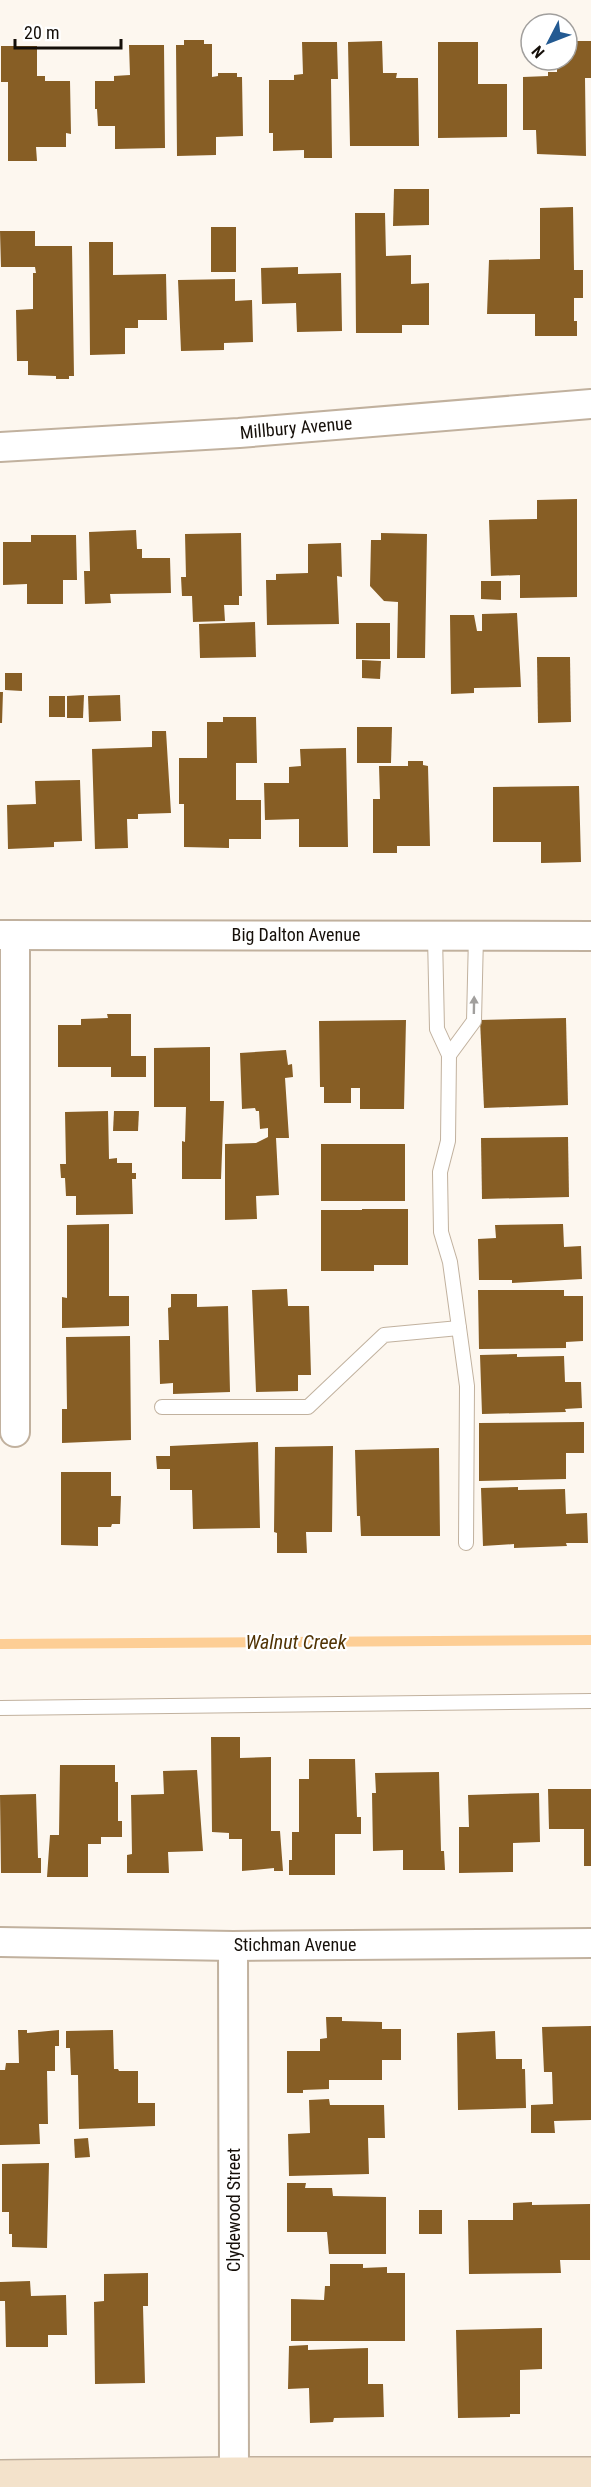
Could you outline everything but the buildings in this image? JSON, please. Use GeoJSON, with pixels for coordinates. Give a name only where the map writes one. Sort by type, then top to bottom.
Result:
{"type":"FeatureCollection","features":[{"type":"Feature","properties":{"kind":"street","name":"Millbury Avenue"},"geometry":{"type":"LineString","coordinates":[[0,447],[239,434],[591,404]]}},
{"type":"Feature","properties":{"kind":"street","name":"Big Dalton Avenue"},"geometry":{"type":"LineString","coordinates":[[7,935],[591,936]]}},
{"type":"Feature","properties":{"kind":"street"},"geometry":{"type":"LineString","coordinates":[[7,935],[15,1432]]}},
{"type":"Feature","properties":{"kind":"street","name":"Stichman Avenue"},"geometry":{"type":"LineString","coordinates":[[0,1942],[233,1946],[591,1943]]}},
{"type":"Feature","properties":{"kind":"street","name":"Clydewood Street"},"geometry":{"type":"LineString","coordinates":[[233,1946],[234,2474]]}},
{"type":"Feature","properties":{"kind":"street"},"geometry":{"type":"LineString","coordinates":[[0,2477],[234,2474],[591,2474]]}},
{"type":"Feature","properties":{"kind":"lane"},"geometry":{"type":"LineString","coordinates":[[435,936],[437,1029],[449,1055],[448,1141],[440,1172],[441,1232],[450,1262],[467,1386],[466,1543]]}},
{"type":"Feature","properties":{"kind":"lane"},"geometry":{"type":"LineString","coordinates":[[449,1055],[474,1020],[476,936]]}},
{"type":"Feature","properties":{"kind":"lane"},"geometry":{"type":"LineString","coordinates":[[162,1407],[308,1407],[384,1335],[459,1328]]}},
{"type":"Feature","properties":{"kind":"lane"},"geometry":{"type":"LineString","coordinates":[[0,1708],[591,1701]]}},
{"type":"Feature","properties":{"kind":"waterway","name":"Walnut Creek"},"geometry":{"type":"LineString","coordinates":[[0,1644],[591,1640]]}}]}
